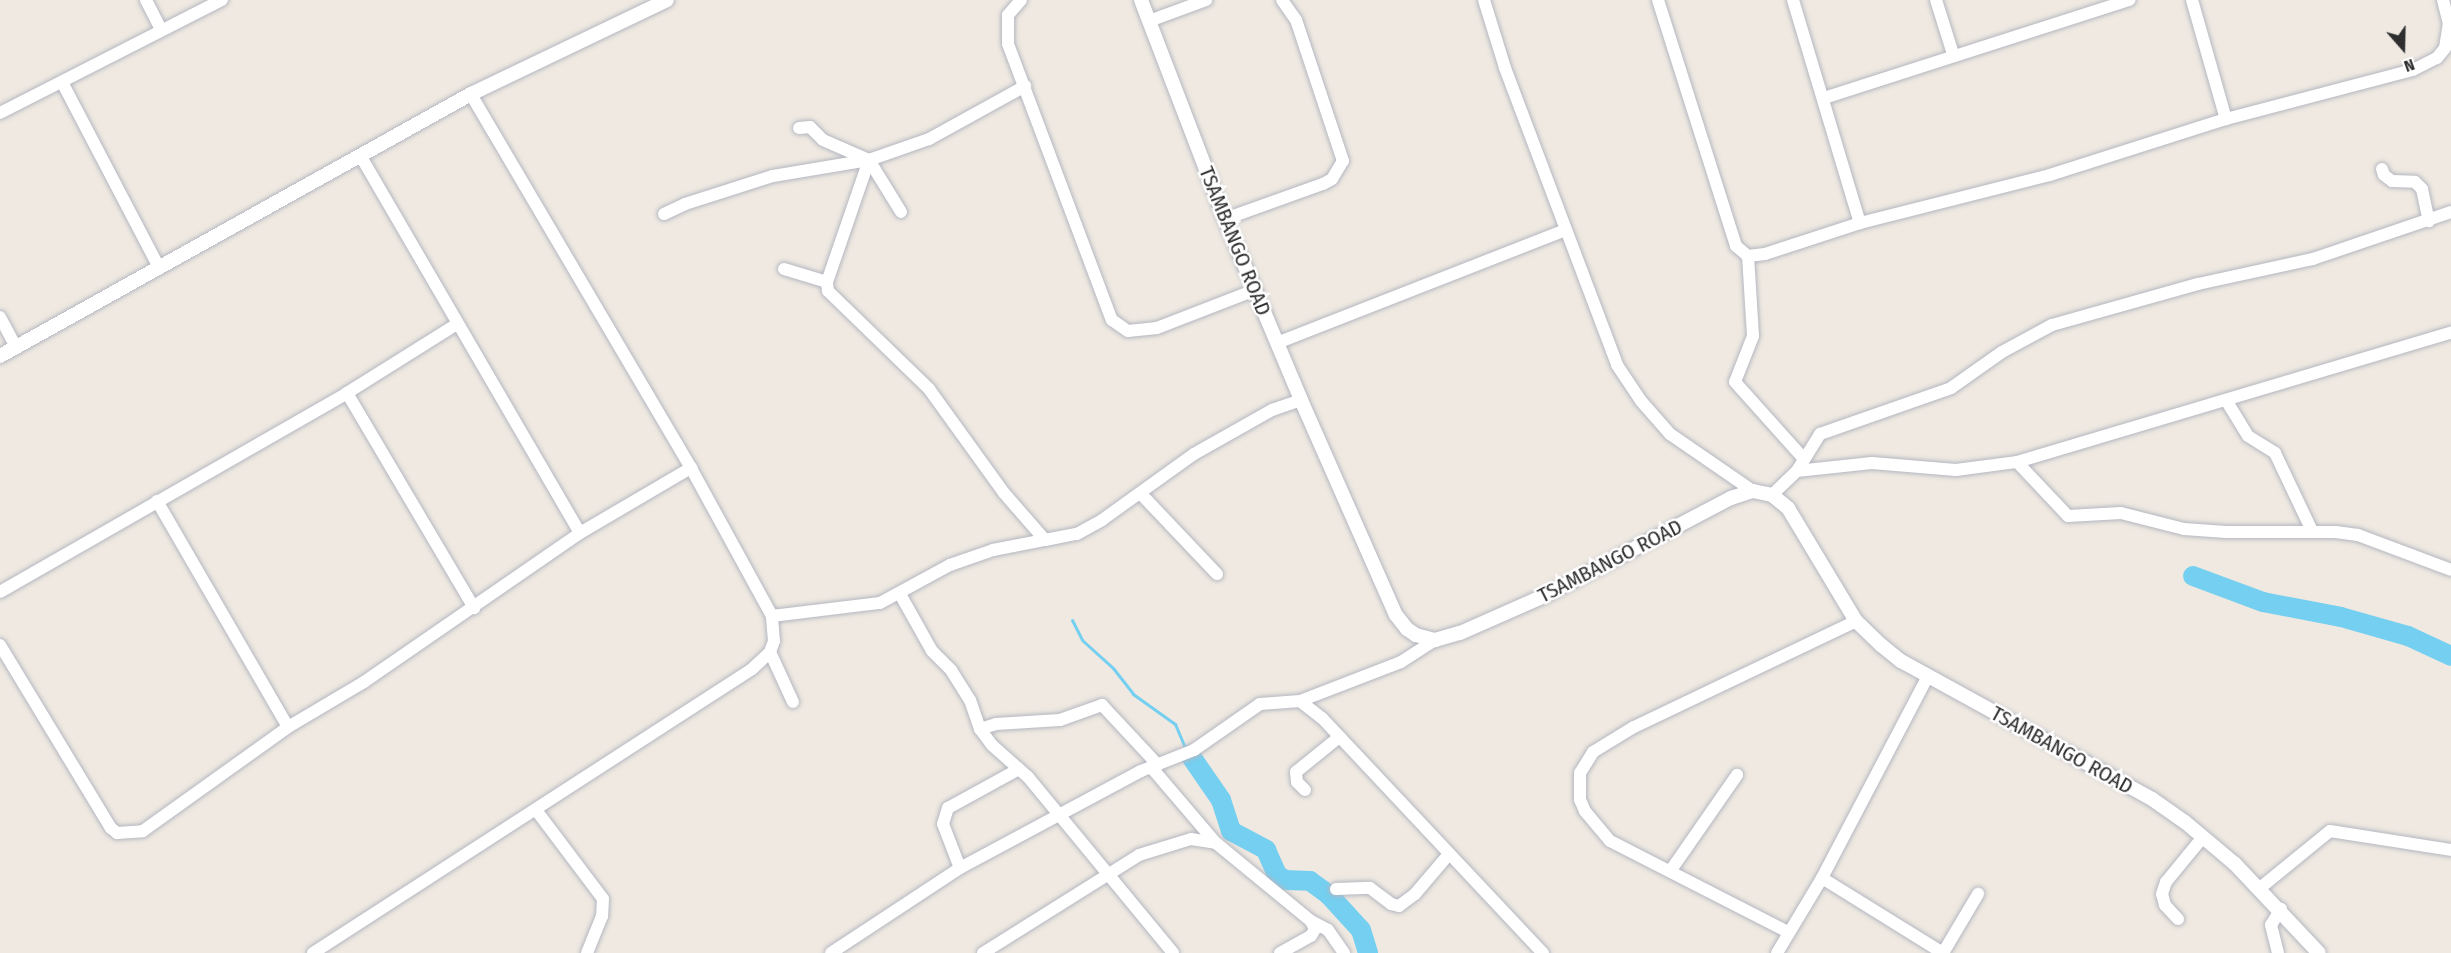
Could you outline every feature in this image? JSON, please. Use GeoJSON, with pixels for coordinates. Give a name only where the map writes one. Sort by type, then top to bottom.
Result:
{"type":"FeatureCollection","features":[{"type":"Feature","properties":{"kind":"street"},"geometry":{"type":"LineString","coordinates":[[146,0],[161,30]]}},
{"type":"Feature","properties":{"kind":"street"},"geometry":{"type":"LineString","coordinates":[[0,113],[222,0]]}},
{"type":"Feature","properties":{"kind":"street"},"geometry":{"type":"LineString","coordinates":[[0,356],[158,266],[471,94],[667,0]]}},
{"type":"Feature","properties":{"kind":"street"},"geometry":{"type":"LineString","coordinates":[[1021,0],[1008,15],[1006,29],[1107,310],[1119,328],[1139,332],[1158,328],[1255,290]]}},
{"type":"Feature","properties":{"kind":"street","name":"TSAMBANGO ROAD"},"geometry":{"type":"LineString","coordinates":[[1141,0],[1225,219],[1301,400],[1396,615],[1416,635],[1435,640],[1460,633],[1546,595],[1731,498],[1753,491]]}},
{"type":"Feature","properties":{"kind":"street"},"geometry":{"type":"LineString","coordinates":[[1149,21],[1206,0]]}},
{"type":"Feature","properties":{"kind":"street"},"geometry":{"type":"LineString","coordinates":[[1225,219],[1323,184],[1332,179],[1343,161],[1296,20],[1282,0]]}},
{"type":"Feature","properties":{"kind":"street"},"geometry":{"type":"LineString","coordinates":[[1484,0],[1565,230],[1617,365],[1641,401],[1694,453],[1753,491],[1772,495],[1797,471],[1820,434],[1951,388],[2002,352],[2052,325],[2198,284],[2313,259],[2451,212]]}},
{"type":"Feature","properties":{"kind":"street"},"geometry":{"type":"LineString","coordinates":[[1658,0],[1736,246],[1748,256],[1765,254],[1860,223],[2050,175],[2226,119],[2425,66],[2437,58],[2449,37],[2443,0]]}},
{"type":"Feature","properties":{"kind":"street"},"geometry":{"type":"LineString","coordinates":[[1793,0],[1860,223]]}},
{"type":"Feature","properties":{"kind":"street"},"geometry":{"type":"LineString","coordinates":[[1936,0],[1953,54]]}},
{"type":"Feature","properties":{"kind":"street"},"geometry":{"type":"LineString","coordinates":[[1824,98],[1953,54],[2130,0]]}},
{"type":"Feature","properties":{"kind":"street"},"geometry":{"type":"LineString","coordinates":[[2192,0],[2226,119]]}},
{"type":"Feature","properties":{"kind":"street"},"geometry":{"type":"LineString","coordinates":[[62,81],[158,266]]}},
{"type":"Feature","properties":{"kind":"street"},"geometry":{"type":"LineString","coordinates":[[664,214],[685,204],[797,169],[869,160],[945,131],[986,105],[1025,86]]}},
{"type":"Feature","properties":{"kind":"street"},"geometry":{"type":"LineString","coordinates":[[313,953],[752,669],[770,652],[775,628],[772,615],[691,468],[471,94]]}},
{"type":"Feature","properties":{"kind":"street"},"geometry":{"type":"LineString","coordinates":[[799,128],[810,127],[823,140],[869,160],[901,212]]}},
{"type":"Feature","properties":{"kind":"street"},"geometry":{"type":"LineString","coordinates":[[360,155],[580,533]]}},
{"type":"Feature","properties":{"kind":"street"},"geometry":{"type":"LineString","coordinates":[[826,282],[869,160]]}},
{"type":"Feature","properties":{"kind":"street"},"geometry":{"type":"LineString","coordinates":[[2382,169],[2384,175],[2392,181],[2415,182],[2422,189],[2429,220]]}},
{"type":"Feature","properties":{"kind":"street"},"geometry":{"type":"LineString","coordinates":[[1277,343],[1565,230]]}},
{"type":"Feature","properties":{"kind":"street"},"geometry":{"type":"LineString","coordinates":[[1748,256],[1753,336],[1735,381],[1804,459]]}},
{"type":"Feature","properties":{"kind":"street"},"geometry":{"type":"LineString","coordinates":[[784,269],[826,282],[834,297],[928,389],[1004,493],[1045,540]]}},
{"type":"Feature","properties":{"kind":"street"},"geometry":{"type":"LineString","coordinates":[[0,317],[16,347]]}},
{"type":"Feature","properties":{"kind":"street"},"geometry":{"type":"LineString","coordinates":[[0,592],[346,393],[457,324]]}},
{"type":"Feature","properties":{"kind":"street"},"geometry":{"type":"LineString","coordinates":[[1797,471],[1872,463],[1956,470],[2018,462],[2451,333]]}},
{"type":"Feature","properties":{"kind":"street"},"geometry":{"type":"LineString","coordinates":[[346,393],[474,608]]}},
{"type":"Feature","properties":{"kind":"street"},"geometry":{"type":"LineString","coordinates":[[772,615],[880,603],[950,565],[993,550],[1077,534],[1142,495],[1194,454],[1272,410],[1301,400]]}},
{"type":"Feature","properties":{"kind":"street"},"geometry":{"type":"LineString","coordinates":[[2226,400],[2248,436],[2275,453],[2312,531]]}},
{"type":"Feature","properties":{"kind":"street"},"geometry":{"type":"LineString","coordinates":[[2018,462],[2068,516],[2121,513],[2184,529],[2226,532],[2312,531],[2358,535],[2451,570]]}},
{"type":"Feature","properties":{"kind":"street"},"geometry":{"type":"LineString","coordinates":[[0,645],[103,817],[117,833],[143,831],[288,727],[474,608],[580,533],[691,468]]}},
{"type":"Feature","properties":{"kind":"street"},"geometry":{"type":"LineString","coordinates":[[1142,495],[1217,574]]}},
{"type":"Feature","properties":{"kind":"street","name":"TSAMBANGO ROAD"},"geometry":{"type":"LineString","coordinates":[[1772,495],[1788,508],[1856,621],[1901,661],[2152,799],[2203,837],[2260,888],[2319,953]]}},
{"type":"Feature","properties":{"kind":"street"},"geometry":{"type":"LineString","coordinates":[[156,501],[288,727]]}},
{"type":"Feature","properties":{"kind":"street"},"geometry":{"type":"LineString","coordinates":[[900,594],[932,651],[951,670],[970,700],[980,729],[993,746],[1019,769],[1173,953]]}},
{"type":"Feature","properties":{"kind":"street"},"geometry":{"type":"LineString","coordinates":[[1788,933],[1610,840],[1590,821],[1580,800],[1580,773],[1593,752],[1634,727],[1856,621]]}},
{"type":"Feature","properties":{"kind":"street"},"geometry":{"type":"LineString","coordinates":[[831,953],[960,868],[1155,766],[1194,750],[1260,704],[1300,701],[1401,662],[1435,640]]}},
{"type":"Feature","properties":{"kind":"street"},"geometry":{"type":"LineString","coordinates":[[770,652],[793,702]]}},
{"type":"Feature","properties":{"kind":"street"},"geometry":{"type":"LineString","coordinates":[[1777,953],[1822,878],[1928,676]]}},
{"type":"Feature","properties":{"kind":"street"},"geometry":{"type":"LineString","coordinates":[[1300,701],[1339,737],[1543,953]]}},
{"type":"Feature","properties":{"kind":"street"},"geometry":{"type":"LineString","coordinates":[[980,729],[996,724],[1060,720],[1101,705],[1155,766],[1216,843],[1311,921],[1328,930],[1344,953]]}},
{"type":"Feature","properties":{"kind":"street"},"geometry":{"type":"LineString","coordinates":[[1305,790],[1297,782],[1296,772],[1339,737]]}},
{"type":"Feature","properties":{"kind":"street"},"geometry":{"type":"LineString","coordinates":[[960,868],[943,824],[948,808],[1019,769]]}},
{"type":"Feature","properties":{"kind":"street"},"geometry":{"type":"LineString","coordinates":[[1671,870],[1737,775]]}},
{"type":"Feature","properties":{"kind":"street"},"geometry":{"type":"LineString","coordinates":[[536,810],[603,899],[602,916],[587,953]]}},
{"type":"Feature","properties":{"kind":"street"},"geometry":{"type":"LineString","coordinates":[[2260,888],[2330,831],[2451,850]]}},
{"type":"Feature","properties":{"kind":"street"},"geometry":{"type":"LineString","coordinates":[[2178,919],[2165,905],[2162,894],[2166,882],[2203,837]]}},
{"type":"Feature","properties":{"kind":"street"},"geometry":{"type":"LineString","coordinates":[[983,953],[1139,855],[1185,840],[1216,843]]}},
{"type":"Feature","properties":{"kind":"street"},"geometry":{"type":"LineString","coordinates":[[1336,890],[1370,888],[1391,904],[1399,906],[1415,894],[1449,854]]}},
{"type":"Feature","properties":{"kind":"street"},"geometry":{"type":"LineString","coordinates":[[1822,878],[1943,953],[1978,894]]}},
{"type":"Feature","properties":{"kind":"street"},"geometry":{"type":"LineString","coordinates":[[2278,953],[2271,925],[2281,909]]}},
{"type":"Feature","properties":{"kind":"street"},"geometry":{"type":"LineString","coordinates":[[1280,953],[1311,936],[1315,929],[1311,921]]}},
{"type":"Feature","properties":{"kind":"waterway"},"geometry":{"type":"LineString","coordinates":[[2193,576],[2263,602],[2341,617],[2408,636],[2451,656]]}},
{"type":"Feature","properties":{"kind":"waterway"},"geometry":{"type":"LineString","coordinates":[[1072,620],[1082,640],[1113,668],[1133,694],[1175,724],[1186,750]]}},
{"type":"Feature","properties":{"kind":"waterway"},"geometry":{"type":"LineString","coordinates":[[1190,755],[1221,800],[1231,831],[1266,850],[1277,875],[1285,880],[1310,881],[1329,895],[1361,930],[1368,953]]}}]}
